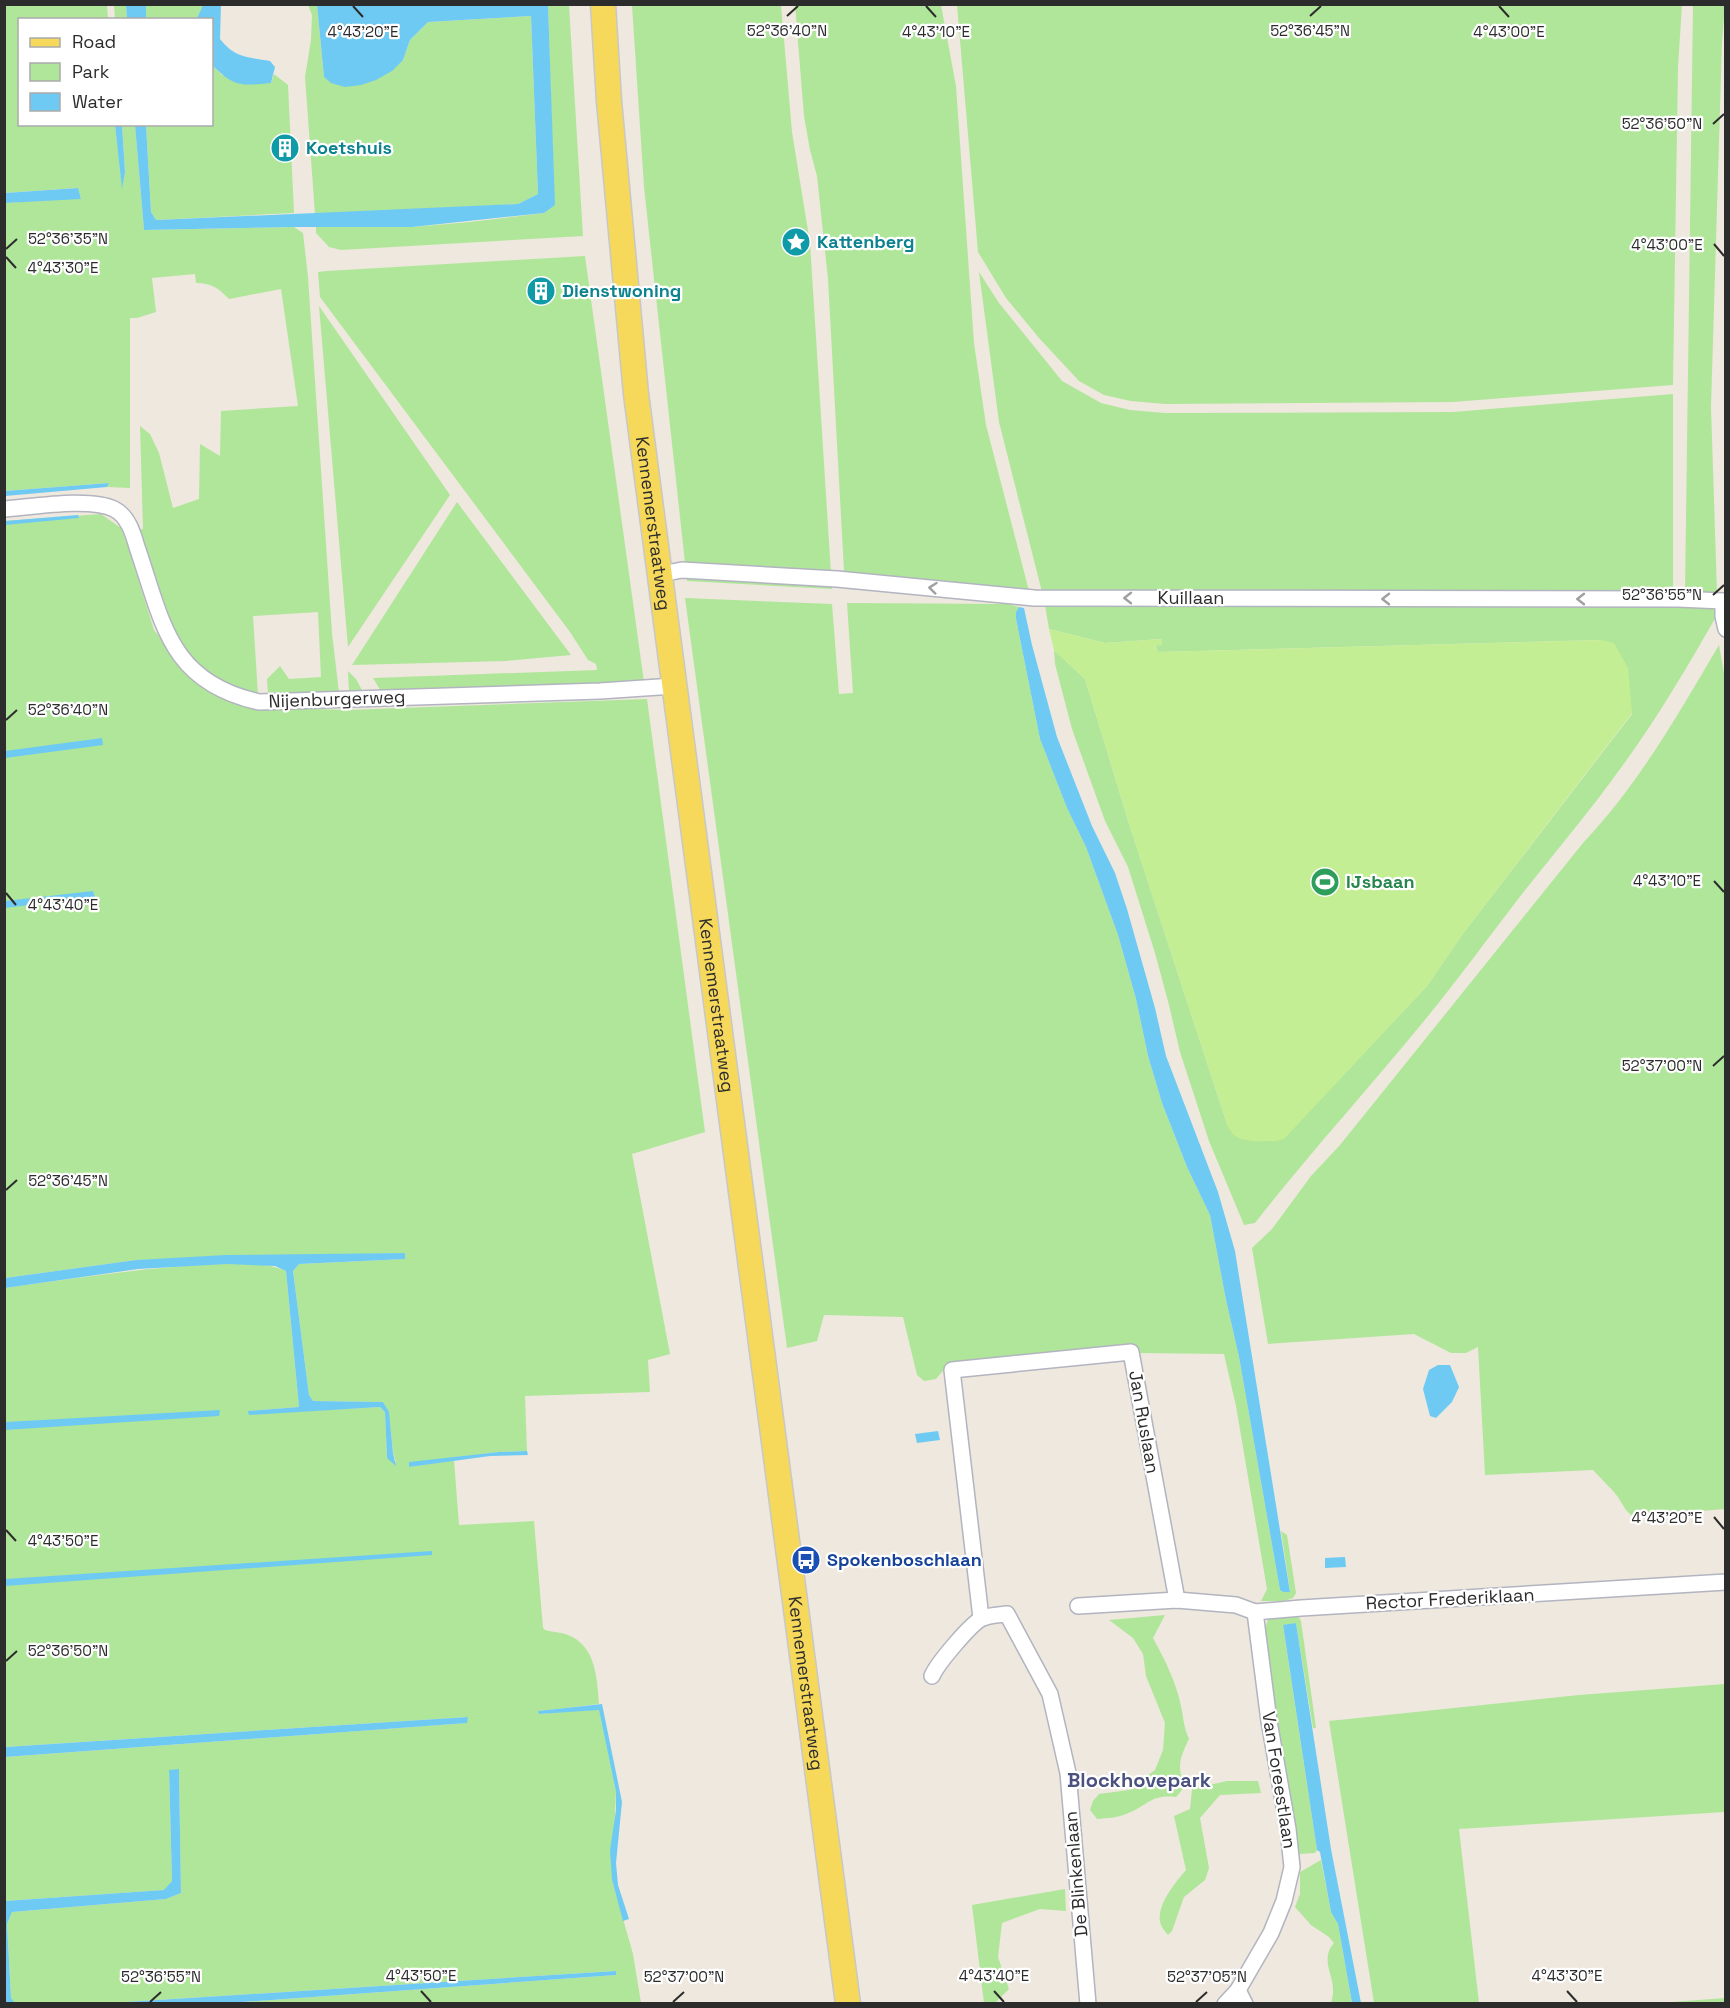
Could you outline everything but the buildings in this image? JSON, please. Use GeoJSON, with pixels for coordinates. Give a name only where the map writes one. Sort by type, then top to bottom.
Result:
{"type":"FeatureCollection","features":[{"type":"Feature","properties":{"kind":"main road","name":"Kennemerstraatweg"},"geometry":{"type":"LineString","coordinates":[[603,4],[609,101],[636,394],[671,572],[674,686],[848,2004]]}},
{"type":"Feature","properties":{"kind":"street","name":"Nijenburgerweg"},"geometry":{"type":"LineString","coordinates":[[4,509],[87,503],[104,506],[121,514],[133,534],[165,628],[177,653],[187,665],[211,684],[241,698],[260,702],[674,686]]}},
{"type":"Feature","properties":{"kind":"street","name":"Kuillaan"},"geometry":{"type":"LineString","coordinates":[[671,572],[837,579],[1034,598],[1723,600],[1725,629]]}},
{"type":"Feature","properties":{"kind":"street","name":"Jan Ruslaan"},"geometry":{"type":"LineString","coordinates":[[981,1618],[952,1370],[1131,1352],[1177,1600]]}},
{"type":"Feature","properties":{"kind":"street","name":"Rector Frederiklaan"},"geometry":{"type":"LineString","coordinates":[[1177,1600],[1236,1605],[1255,1612],[1725,1582]]}},
{"type":"Feature","properties":{"kind":"street"},"geometry":{"type":"LineString","coordinates":[[1078,1606],[1177,1600]]}},
{"type":"Feature","properties":{"kind":"street","name":"Van Foreestlaan"},"geometry":{"type":"LineString","coordinates":[[1225,2004],[1241,1997],[1271,1933],[1284,1901],[1292,1859],[1269,1721],[1255,1612]]}},
{"type":"Feature","properties":{"kind":"street","name":"De Blinkenlaan"},"geometry":{"type":"LineString","coordinates":[[981,1618],[1007,1614],[1050,1694],[1068,1773],[1088,2004]]}},
{"type":"Feature","properties":{"kind":"street"},"geometry":{"type":"LineString","coordinates":[[932,1676],[942,1658],[981,1618]]}},
{"type":"Feature","properties":{"kind":"green space"},"geometry":{"type":"Polygon","coordinates":[[[5,5],[107,5],[108,18],[18,18],[18,126],[115,126],[122,186],[125,172],[122,126],[135,126],[144,230],[294,227],[303,233],[308,277],[332,633],[339,693],[268,694],[267,679],[280,666],[289,679],[321,677],[318,612],[253,616],[258,695],[244,693],[211,678],[188,659],[172,635],[136,530],[143,529],[140,426],[150,434],[159,453],[173,508],[199,499],[200,444],[220,456],[221,411],[298,406],[281,289],[229,299],[214,287],[196,283],[195,274],[152,278],[156,312],[130,318],[130,488],[107,487],[108,483],[5,491],[5,203],[81,198],[77,188],[5,193],[5,5]]]}},
{"type":"Feature","properties":{"kind":"green space"},"geometry":{"type":"Polygon","coordinates":[[[114,5],[126,5],[127,18],[115,18],[114,5]]]}},
{"type":"Feature","properties":{"kind":"green space"},"geometry":{"type":"Polygon","coordinates":[[[146,5],[203,5],[197,18],[146,18],[146,5]]]}},
{"type":"Feature","properties":{"kind":"green space"},"geometry":{"type":"Polygon","coordinates":[[[308,5],[317,5],[324,77],[403,60],[410,40],[428,22],[531,16],[538,194],[518,204],[315,214],[305,77],[311,40],[312,15],[308,5]]]}},
{"type":"Feature","properties":{"kind":"green space"},"geometry":{"type":"Polygon","coordinates":[[[548,5],[569,5],[583,236],[341,250],[329,247],[316,233],[316,227],[412,227],[470,222],[544,213],[554,205],[548,5]]]}},
{"type":"Feature","properties":{"kind":"green space"},"geometry":{"type":"Polygon","coordinates":[[[632,5],[781,5],[792,132],[810,243],[832,589],[687,581],[644,187],[632,5]]]}},
{"type":"Feature","properties":{"kind":"green space"},"geometry":{"type":"Polygon","coordinates":[[[795,5],[941,5],[956,86],[974,343],[986,425],[1029,591],[845,589],[828,279],[817,176],[804,116],[795,5]]]}},
{"type":"Feature","properties":{"kind":"green space"},"geometry":{"type":"Polygon","coordinates":[[[957,5],[1682,5],[1678,67],[1673,385],[1453,402],[1165,404],[1131,401],[1104,395],[1079,381],[1039,338],[1006,298],[978,252],[957,5]]]}},
{"type":"Feature","properties":{"kind":"green space"},"geometry":{"type":"Polygon","coordinates":[[[1693,5],[1725,5],[1711,407],[1717,593],[1685,592],[1693,5]]]}},
{"type":"Feature","properties":{"kind":"green space"},"geometry":{"type":"Polygon","coordinates":[[[213,66],[222,75],[271,83],[274,74],[288,85],[294,213],[156,220],[151,212],[146,126],[213,126],[213,66]]]}},
{"type":"Feature","properties":{"kind":"green space"},"geometry":{"type":"Polygon","coordinates":[[[585,256],[644,682],[382,693],[373,678],[597,670],[596,664],[588,660],[570,632],[320,297],[318,272],[585,256]]]}},
{"type":"Feature","properties":{"kind":"green space"},"geometry":{"type":"Polygon","coordinates":[[[979,272],[999,303],[1062,381],[1101,403],[1130,410],[1165,413],[1453,412],[1673,394],[1673,592],[1042,592],[999,422],[979,272]]]}},
{"type":"Feature","properties":{"kind":"green space"},"geometry":{"type":"Polygon","coordinates":[[[319,306],[450,495],[348,647],[319,306]]]}},
{"type":"Feature","properties":{"kind":"green space"},"geometry":{"type":"Polygon","coordinates":[[[457,502],[571,655],[506,661],[352,665],[457,502]]]}},
{"type":"Feature","properties":{"kind":"green space"},"geometry":{"type":"Polygon","coordinates":[[[101,514],[121,528],[154,630],[184,667],[284,708],[347,710],[647,699],[705,1132],[632,1154],[670,1354],[648,1360],[650,1392],[525,1396],[527,1451],[499,1452],[409,1463],[409,1467],[454,1460],[459,1525],[534,1521],[543,1628],[577,1640],[590,1655],[596,1674],[599,1704],[539,1711],[539,1714],[599,1709],[616,1792],[612,1880],[633,1954],[641,2003],[229,2003],[616,1975],[616,1971],[110,2003],[15,2003],[11,1998],[7,1924],[12,1912],[166,1899],[181,1893],[179,1770],[169,1771],[172,1881],[165,1890],[5,1901],[5,1757],[466,1723],[468,1717],[5,1747],[4,1288],[200,1265],[256,1264],[286,1271],[299,1407],[249,1411],[249,1414],[380,1407],[385,1412],[387,1458],[396,1462],[389,1416],[383,1402],[313,1401],[309,1395],[293,1271],[299,1264],[404,1259],[405,1253],[136,1260],[5,1278],[5,521],[101,514]]]}},
{"type":"Feature","properties":{"kind":"green space"},"geometry":{"type":"Polygon","coordinates":[[[685,598],[832,604],[839,694],[853,693],[847,603],[1008,604],[1019,607],[1016,619],[1040,739],[1067,808],[1086,847],[1118,935],[1162,1103],[1187,1167],[1210,1215],[1239,1357],[1280,1590],[1290,1591],[1281,1531],[1287,1535],[1296,1593],[1293,1598],[1284,1601],[1261,1601],[1267,1589],[1236,1406],[1224,1354],[1140,1353],[1130,1346],[947,1366],[936,1379],[924,1381],[917,1375],[903,1317],[824,1315],[817,1341],[787,1348],[685,598]]]}},
{"type":"Feature","properties":{"kind":"green space"},"geometry":{"type":"Polygon","coordinates":[[[1045,605],[1677,606],[1717,607],[1717,615],[1636,747],[1598,798],[1399,1052],[1255,1223],[1244,1225],[1209,1141],[1180,1052],[1155,953],[1128,867],[1105,821],[1072,729],[1055,664],[1054,650],[1085,679],[1131,830],[1227,1124],[1242,1139],[1273,1141],[1284,1138],[1427,986],[1462,935],[1632,714],[1601,640],[1158,652],[1155,645],[1162,645],[1161,639],[1105,643],[1049,629],[1045,605]]]}},
{"type":"Feature","properties":{"kind":"green space","name":"IJsbaan"},"geometry":{"type":"Polygon","coordinates":[[[1049,629],[1105,643],[1162,639],[1162,645],[1155,646],[1158,652],[1601,640],[1614,643],[1628,668],[1632,713],[1462,935],[1427,986],[1284,1139],[1252,1141],[1235,1136],[1227,1124],[1131,830],[1085,679],[1054,650],[1049,629]]]}},
{"type":"Feature","properties":{"kind":"green space"},"geometry":{"type":"Polygon","coordinates":[[[1719,645],[1726,684],[1725,1509],[1637,1517],[1628,1512],[1614,1492],[1593,1470],[1485,1475],[1478,1347],[1466,1353],[1451,1353],[1414,1334],[1268,1344],[1252,1248],[1272,1229],[1311,1176],[1340,1145],[1622,797],[1657,748],[1719,645]]]}},
{"type":"Feature","properties":{"kind":"green space"},"geometry":{"type":"Polygon","coordinates":[[[348,671],[356,679],[364,694],[349,693],[348,671]]]}},
{"type":"Feature","properties":{"kind":"green space"},"geometry":{"type":"Polygon","coordinates":[[[1165,1615],[1153,1638],[1176,1688],[1189,1739],[1180,1768],[1186,1785],[1176,1797],[1160,1797],[1123,1815],[1097,1819],[1090,1810],[1099,1794],[1129,1790],[1155,1770],[1163,1750],[1165,1723],[1146,1676],[1143,1654],[1133,1638],[1109,1620],[1165,1615]]]}},
{"type":"Feature","properties":{"kind":"green space"},"geometry":{"type":"Polygon","coordinates":[[[1298,1616],[1301,1621],[1316,1728],[1313,1728],[1296,1623],[1283,1626],[1317,1850],[1315,1853],[1299,1854],[1279,1741],[1265,1629],[1268,1619],[1298,1616]]]}},
{"type":"Feature","properties":{"kind":"green space"},"geometry":{"type":"Polygon","coordinates":[[[1725,1684],[1725,1812],[1459,1829],[1479,2003],[1374,2003],[1329,1721],[1579,1695],[1725,1684]]]}},
{"type":"Feature","properties":{"kind":"green space"},"geometry":{"type":"Polygon","coordinates":[[[1227,1781],[1258,1781],[1261,1793],[1220,1795],[1200,1818],[1209,1868],[1205,1880],[1184,1897],[1172,1931],[1168,1935],[1160,1922],[1161,1908],[1168,1894],[1186,1870],[1174,1816],[1190,1809],[1192,1789],[1227,1781]]]}},
{"type":"Feature","properties":{"kind":"green space"},"geometry":{"type":"Polygon","coordinates":[[[1321,1860],[1331,1912],[1338,1924],[1352,2003],[1331,2003],[1333,1986],[1328,1957],[1329,1950],[1334,1943],[1311,1925],[1295,1907],[1300,1894],[1300,1872],[1321,1860]]]}},
{"type":"Feature","properties":{"kind":"green space"},"geometry":{"type":"Polygon","coordinates":[[[1065,1889],[1066,1911],[1040,1909],[1002,1923],[998,1957],[1009,1989],[995,2003],[984,2003],[972,1905],[1065,1889]]]}},
{"type":"Feature","properties":{"kind":"green space"},"geometry":{"type":"Polygon","coordinates":[[[1725,1998],[1725,2003],[1659,2003],[1725,1998]]]}},
{"type":"Feature","properties":{"kind":"water"},"geometry":{"type":"Polygon","coordinates":[[[126,5],[146,5],[146,18],[127,18],[126,5]]]}},
{"type":"Feature","properties":{"kind":"water"},"geometry":{"type":"Polygon","coordinates":[[[203,5],[221,5],[220,39],[231,50],[242,56],[270,61],[275,67],[271,83],[252,85],[226,78],[213,66],[213,18],[197,18],[203,5]]]}},
{"type":"Feature","properties":{"kind":"water"},"geometry":{"type":"Polygon","coordinates":[[[317,5],[548,5],[555,205],[544,213],[412,227],[144,230],[135,126],[146,126],[151,212],[156,220],[518,204],[538,194],[531,16],[428,22],[410,40],[403,60],[392,71],[376,80],[345,87],[331,83],[324,77],[317,5]]]}},
{"type":"Feature","properties":{"kind":"water"},"geometry":{"type":"Polygon","coordinates":[[[115,126],[122,126],[125,172],[122,189],[115,126]]]}},
{"type":"Feature","properties":{"kind":"water"},"geometry":{"type":"Polygon","coordinates":[[[78,188],[81,199],[5,203],[5,193],[78,188]]]}},
{"type":"Feature","properties":{"kind":"water"},"geometry":{"type":"Polygon","coordinates":[[[109,483],[107,487],[5,496],[5,491],[109,483]]]}},
{"type":"Feature","properties":{"kind":"water"},"geometry":{"type":"Polygon","coordinates":[[[78,515],[79,518],[5,525],[5,521],[78,515]]]}},
{"type":"Feature","properties":{"kind":"water"},"geometry":{"type":"Polygon","coordinates":[[[1019,607],[1024,608],[1057,737],[1092,826],[1115,873],[1155,1008],[1166,1056],[1218,1192],[1235,1251],[1290,1592],[1280,1590],[1239,1357],[1210,1215],[1187,1167],[1162,1103],[1118,935],[1086,847],[1067,808],[1040,739],[1016,619],[1019,607]]]}},
{"type":"Feature","properties":{"kind":"water"},"geometry":{"type":"Polygon","coordinates":[[[102,738],[103,745],[5,758],[5,751],[102,738]]]}},
{"type":"Feature","properties":{"kind":"water"},"geometry":{"type":"Polygon","coordinates":[[[93,891],[95,897],[5,908],[5,901],[93,891]]]}},
{"type":"Feature","properties":{"kind":"water"},"geometry":{"type":"Polygon","coordinates":[[[405,1253],[405,1259],[299,1264],[293,1271],[309,1395],[313,1401],[383,1402],[389,1412],[396,1466],[387,1458],[385,1412],[380,1407],[249,1415],[248,1411],[299,1407],[286,1271],[275,1266],[227,1264],[138,1269],[5,1288],[5,1278],[136,1260],[226,1255],[405,1253]]]}},
{"type":"Feature","properties":{"kind":"water"},"geometry":{"type":"Polygon","coordinates":[[[1438,1365],[1450,1365],[1459,1387],[1452,1402],[1436,1418],[1430,1416],[1423,1389],[1429,1370],[1438,1365]]]}},
{"type":"Feature","properties":{"kind":"water"},"geometry":{"type":"Polygon","coordinates":[[[220,1410],[219,1416],[5,1430],[5,1422],[220,1410]]]}},
{"type":"Feature","properties":{"kind":"water"},"geometry":{"type":"Polygon","coordinates":[[[938,1431],[940,1440],[917,1443],[915,1434],[938,1431]]]}},
{"type":"Feature","properties":{"kind":"water"},"geometry":{"type":"Polygon","coordinates":[[[527,1451],[528,1455],[490,1456],[409,1467],[409,1462],[527,1451]]]}},
{"type":"Feature","properties":{"kind":"water"},"geometry":{"type":"Polygon","coordinates":[[[432,1551],[432,1555],[5,1586],[5,1579],[432,1551]]]}},
{"type":"Feature","properties":{"kind":"water"},"geometry":{"type":"Polygon","coordinates":[[[1345,1557],[1346,1567],[1325,1568],[1325,1558],[1345,1557]]]}},
{"type":"Feature","properties":{"kind":"water"},"geometry":{"type":"Polygon","coordinates":[[[1296,1623],[1331,1849],[1361,2003],[1352,2003],[1338,1924],[1331,1912],[1320,1852],[1317,1850],[1283,1625],[1296,1623]]]}},
{"type":"Feature","properties":{"kind":"water"},"geometry":{"type":"Polygon","coordinates":[[[602,1704],[622,1802],[616,1863],[618,1885],[629,1919],[623,1921],[612,1880],[610,1850],[616,1810],[616,1792],[599,1710],[539,1714],[538,1711],[602,1704]]]}},
{"type":"Feature","properties":{"kind":"water"},"geometry":{"type":"Polygon","coordinates":[[[468,1717],[467,1723],[5,1757],[5,1747],[468,1717]]]}},
{"type":"Feature","properties":{"kind":"water"},"geometry":{"type":"Polygon","coordinates":[[[179,1769],[181,1893],[166,1899],[12,1912],[7,1924],[11,1998],[15,2003],[5,2003],[5,1901],[164,1890],[172,1881],[169,1770],[179,1769]]]}},
{"type":"Feature","properties":{"kind":"water"},"geometry":{"type":"Polygon","coordinates":[[[616,1971],[616,1975],[229,2003],[110,2003],[616,1971]]]}},
{"type":"Feature","properties":{"kind":"place","name":"Koetshuis"},"geometry":{"type":"Point","coordinates":[285,148]}},
{"type":"Feature","properties":{"kind":"place","name":"Kattenberg"},"geometry":{"type":"Point","coordinates":[796,242]}},
{"type":"Feature","properties":{"kind":"place","name":"Dienstwoning"},"geometry":{"type":"Point","coordinates":[541,291]}},
{"type":"Feature","properties":{"kind":"place","name":"IJsbaan"},"geometry":{"type":"Point","coordinates":[1325,882]}},
{"type":"Feature","properties":{"kind":"place","name":"Spokenboschlaan"},"geometry":{"type":"Point","coordinates":[806,1560]}},
{"type":"Feature","properties":{"kind":"district","name":"Blockhovepark"},"geometry":{"type":"Point","coordinates":[1139,1780]}}]}
